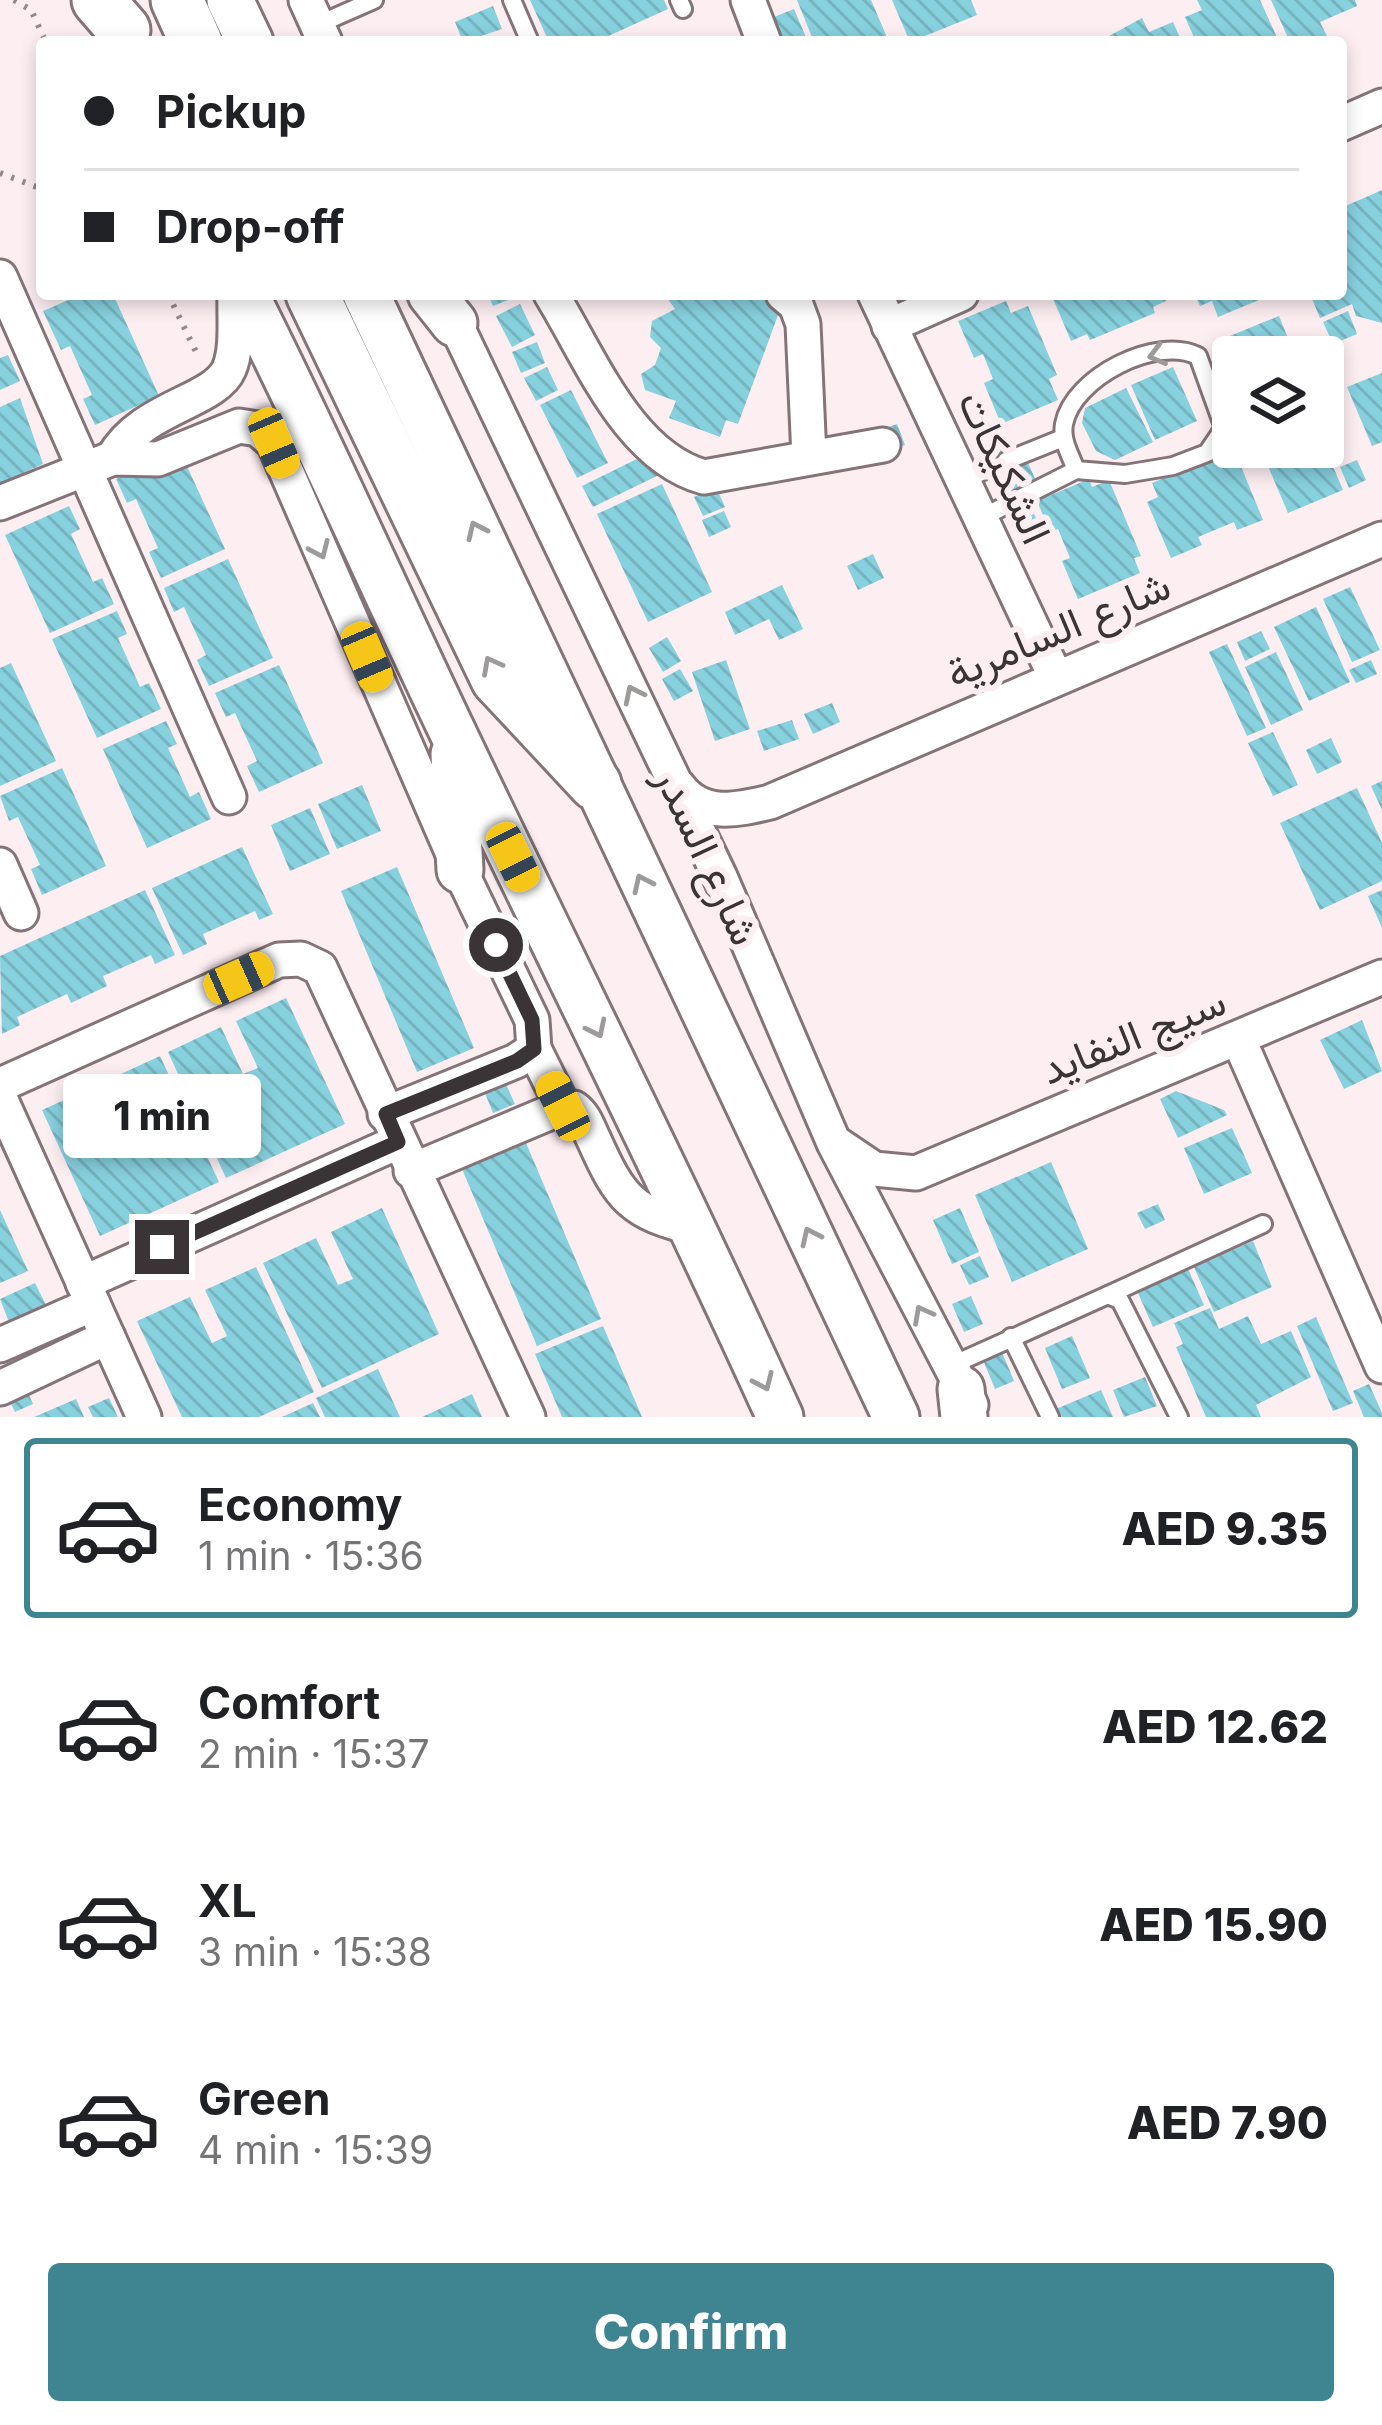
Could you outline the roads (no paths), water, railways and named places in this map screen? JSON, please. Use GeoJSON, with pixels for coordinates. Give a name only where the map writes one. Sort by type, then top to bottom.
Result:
{"type":"FeatureCollection","features":[{"type":"Feature","properties":{"kind":"main road"},"geometry":{"type":"LineString","coordinates":[[177,0],[193,36]]}},
{"type":"Feature","properties":{"kind":"main road"},"geometry":{"type":"LineString","coordinates":[[230,0],[247,36]]}},
{"type":"Feature","properties":{"kind":"main road"},"geometry":{"type":"LineString","coordinates":[[248,300],[315,429],[453,734],[694,1228],[780,1417]]}},
{"type":"Feature","properties":{"kind":"main road"},"geometry":{"type":"LineString","coordinates":[[315,300],[497,679],[595,784]]}},
{"type":"Feature","properties":{"kind":"main road","name":"شارع السدر"},"geometry":{"type":"LineString","coordinates":[[369,300],[896,1417]]}},
{"type":"Feature","properties":{"kind":"main road"},"geometry":{"type":"LineString","coordinates":[[453,734],[460,870]]}},
{"type":"Feature","properties":{"kind":"street"},"geometry":{"type":"LineString","coordinates":[[748,0],[762,36]]}},
{"type":"Feature","properties":{"kind":"street"},"geometry":{"type":"LineString","coordinates":[[1347,121],[1382,106]]}},
{"type":"Feature","properties":{"kind":"street"},"geometry":{"type":"LineString","coordinates":[[0,277],[99,463],[230,797]]}},
{"type":"Feature","properties":{"kind":"street"},"geometry":{"type":"LineString","coordinates":[[99,463],[145,419],[213,386],[230,369],[235,300]]}},
{"type":"Feature","properties":{"kind":"street"},"geometry":{"type":"LineString","coordinates":[[555,300],[635,428],[664,460],[704,477],[893,441],[935,426]]}},
{"type":"Feature","properties":{"kind":"street"},"geometry":{"type":"LineString","coordinates":[[790,300],[802,324],[809,457]]}},
{"type":"Feature","properties":{"kind":"street","name":"الشكيكات"},"geometry":{"type":"LineString","coordinates":[[878,300],[935,426],[986,470],[979,519],[1056,678]]}},
{"type":"Feature","properties":{"kind":"street"},"geometry":{"type":"LineString","coordinates":[[889,326],[948,300]]}},
{"type":"Feature","properties":{"kind":"street","name":"شارع السدر"},"geometry":{"type":"LineString","coordinates":[[442,304],[720,877],[834,1143],[963,1397]]}},
{"type":"Feature","properties":{"kind":"street"},"geometry":{"type":"LineString","coordinates":[[0,503],[99,463],[158,459],[239,426],[258,429],[274,443],[460,870],[532,1020],[534,1049],[563,1106]]}},
{"type":"Feature","properties":{"kind":"street","name":"شارع السامرية"},"geometry":{"type":"LineString","coordinates":[[676,783],[688,799],[711,808],[770,802],[1382,538]]}},
{"type":"Feature","properties":{"kind":"street","name":"شارع السامرية"},"geometry":{"type":"LineString","coordinates":[[720,877],[736,834],[770,802]]}},
{"type":"Feature","properties":{"kind":"street"},"geometry":{"type":"LineString","coordinates":[[0,865],[21,913]]}},
{"type":"Feature","properties":{"kind":"street"},"geometry":{"type":"LineString","coordinates":[[0,1085],[279,960],[301,959],[320,968],[528,1417]]}},
{"type":"Feature","properties":{"kind":"street","name":"سيج النفايد"},"geometry":{"type":"LineString","coordinates":[[916,1173],[1382,977]]}},
{"type":"Feature","properties":{"kind":"street"},"geometry":{"type":"LineString","coordinates":[[1239,1040],[1382,1366]]}},
{"type":"Feature","properties":{"kind":"street"},"geometry":{"type":"LineString","coordinates":[[0,1345],[88,1293],[398,1142],[534,1049]]}},
{"type":"Feature","properties":{"kind":"street"},"geometry":{"type":"LineString","coordinates":[[0,1099],[144,1417]]}},
{"type":"Feature","properties":{"kind":"street"},"geometry":{"type":"LineString","coordinates":[[398,1142],[563,1106],[582,1114],[616,1189],[630,1204],[657,1220],[694,1228]]}},
{"type":"Feature","properties":{"kind":"street"},"geometry":{"type":"LineString","coordinates":[[834,1143],[874,1169],[916,1173],[892,1207],[891,1256]]}},
{"type":"Feature","properties":{"kind":"street"},"geometry":{"type":"LineString","coordinates":[[0,1388],[108,1337]]}},
{"type":"Feature","properties":{"kind":"lane"},"geometry":{"type":"LineString","coordinates":[[316,22],[374,0]]}},
{"type":"Feature","properties":{"kind":"lane"},"geometry":{"type":"LineString","coordinates":[[512,0],[527,36]]}},
{"type":"Feature","properties":{"kind":"lane"},"geometry":{"type":"LineString","coordinates":[[979,519],[1076,470],[1125,474],[1207,454],[1223,428],[1198,356],[1183,349],[1114,368],[1075,398],[1063,438],[1076,470]]}},
{"type":"Feature","properties":{"kind":"lane"},"geometry":{"type":"LineString","coordinates":[[986,470],[1063,438]]}},
{"type":"Feature","properties":{"kind":"lane"},"geometry":{"type":"LineString","coordinates":[[963,1397],[1011,1337],[1262,1224]]}},
{"type":"Feature","properties":{"kind":"lane"},"geometry":{"type":"LineString","coordinates":[[1108,1294],[1120,1300],[1179,1417]]}},
{"type":"Feature","properties":{"kind":"lane"},"geometry":{"type":"LineString","coordinates":[[1011,1337],[1050,1417]]}}]}
